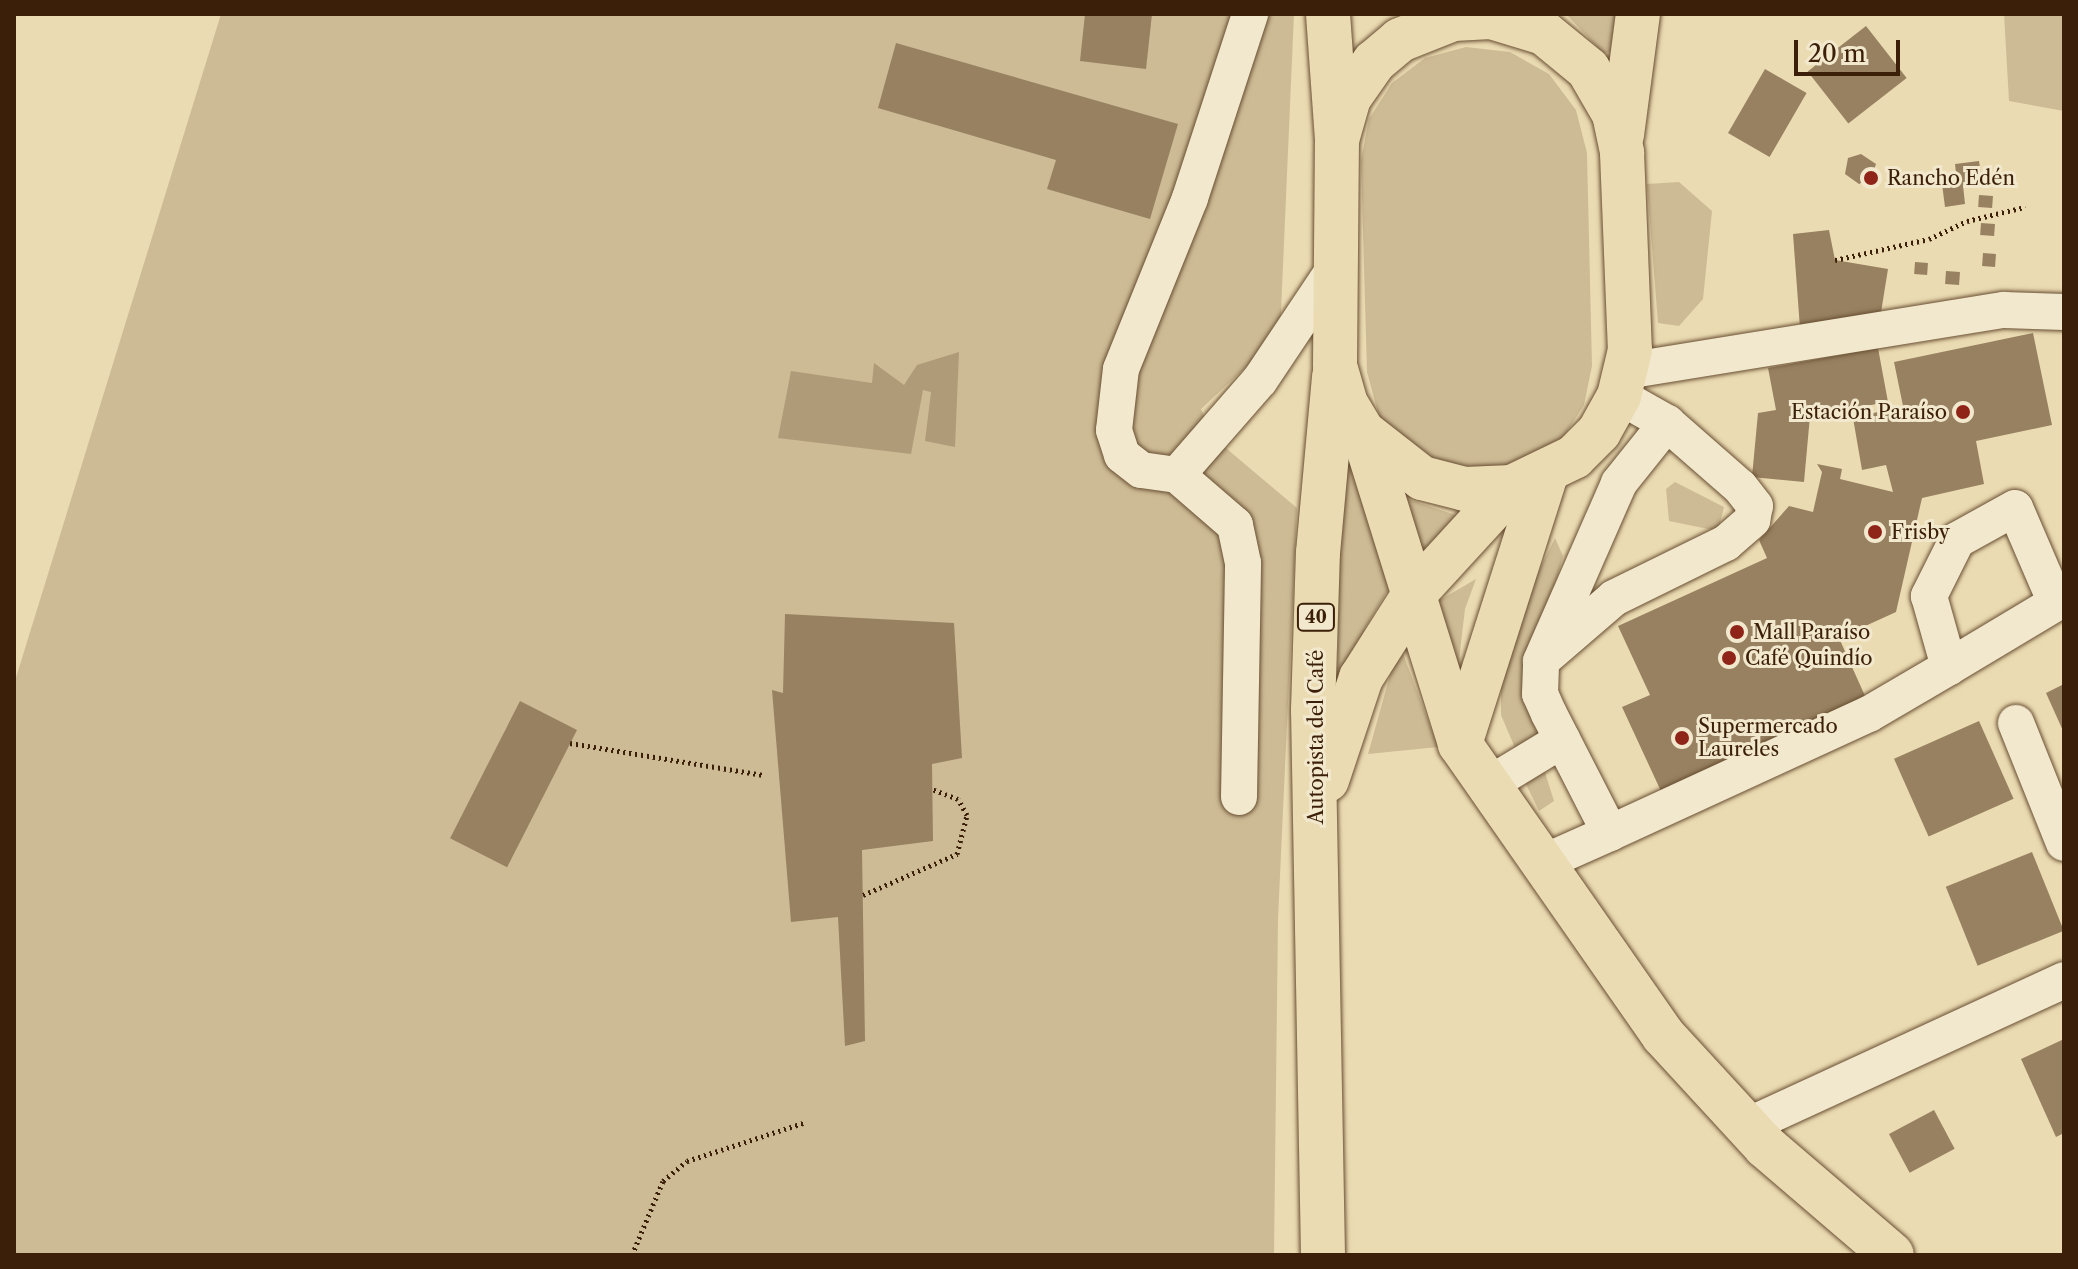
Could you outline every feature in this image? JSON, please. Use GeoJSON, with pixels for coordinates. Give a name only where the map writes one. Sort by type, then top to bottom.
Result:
{"type":"FeatureCollection","features":[{"type":"Feature","properties":{"kind":"main road","name":"40"},"geometry":{"type":"LineString","coordinates":[[1328,14],[1337,140],[1335,366],[1363,432],[1422,478],[1465,489],[1529,481],[1599,432],[1623,383],[1622,153],[1638,14]]}},
{"type":"Feature","properties":{"kind":"main road","name":"40"},"geometry":{"type":"LineString","coordinates":[[1337,140],[1349,98],[1374,62],[1400,40],[1453,19],[1500,16],[1544,33],[1588,69],[1614,114],[1622,153]]}},
{"type":"Feature","properties":{"kind":"main road","name":"Autopista del Café"},"geometry":{"type":"LineString","coordinates":[[1323,1255],[1317,870],[1317,569],[1335,366]]}},
{"type":"Feature","properties":{"kind":"main road"},"geometry":{"type":"LineString","coordinates":[[1363,432],[1460,744],[1540,864],[1663,1035],[1747,1126],[1892,1255]]}},
{"type":"Feature","properties":{"kind":"main road","name":"Autopista del Café"},"geometry":{"type":"LineString","coordinates":[[1317,870],[1328,771],[1361,678],[1415,593],[1529,481]]}},
{"type":"Feature","properties":{"kind":"main road"},"geometry":{"type":"LineString","coordinates":[[1460,744],[1529,481]]}},
{"type":"Feature","properties":{"kind":"street"},"geometry":{"type":"LineString","coordinates":[[1239,797],[1243,563],[1235,525],[1177,475],[1141,470],[1122,455],[1114,430],[1121,369],[1190,198],[1250,14]]}},
{"type":"Feature","properties":{"kind":"street"},"geometry":{"type":"LineString","coordinates":[[1177,475],[1260,380],[1335,268]]}},
{"type":"Feature","properties":{"kind":"street"},"geometry":{"type":"LineString","coordinates":[[1623,383],[2004,310],[2064,312]]}},
{"type":"Feature","properties":{"kind":"street"},"geometry":{"type":"LineString","coordinates":[[1541,661],[1614,598],[1726,543],[1752,520],[1755,506],[1740,487],[1623,383]]}},
{"type":"Feature","properties":{"kind":"street"},"geometry":{"type":"LineString","coordinates":[[1610,833],[1540,694],[1541,661],[1619,483],[1667,423]]}},
{"type":"Feature","properties":{"kind":"street"},"geometry":{"type":"LineString","coordinates":[[1540,864],[1869,714],[1949,667]]}},
{"type":"Feature","properties":{"kind":"street"},"geometry":{"type":"LineString","coordinates":[[2016,723],[2064,843]]}},
{"type":"Feature","properties":{"kind":"street"},"geometry":{"type":"LineString","coordinates":[[1488,785],[1562,740]]}},
{"type":"Feature","properties":{"kind":"street"},"geometry":{"type":"LineString","coordinates":[[1747,1126],[2064,980]]}},
{"type":"Feature","properties":{"kind":"path"},"geometry":{"type":"LineString","coordinates":[[1835,260],[1929,239],[1967,221],[2025,207]]}},
{"type":"Feature","properties":{"kind":"path"},"geometry":{"type":"LineString","coordinates":[[570,743],[763,775]]}},
{"type":"Feature","properties":{"kind":"path"},"geometry":{"type":"LineString","coordinates":[[863,895],[957,854],[967,815],[958,799],[932,789]]}},
{"type":"Feature","properties":{"kind":"path"},"geometry":{"type":"LineString","coordinates":[[632,1255],[663,1181],[687,1161],[806,1122]]}},
{"type":"Feature","properties":{"kind":"shaded area"},"geometry":{"type":"Polygon","coordinates":[[[221,14],[1294,14],[1280,335],[1201,409],[1214,438],[1297,508],[1278,919],[1274,1255],[14,1255],[14,684],[221,14]]]}},
{"type":"Feature","properties":{"kind":"shaded area"},"geometry":{"type":"Polygon","coordinates":[[[1566,14],[1622,14],[1613,52],[1603,53],[1566,14]]]}},
{"type":"Feature","properties":{"kind":"shaded area"},"geometry":{"type":"Polygon","coordinates":[[[2004,14],[2064,14],[2064,111],[2009,101],[2004,14]]]}},
{"type":"Feature","properties":{"kind":"shaded area"},"geometry":{"type":"Polygon","coordinates":[[[1466,47],[1510,52],[1549,74],[1576,110],[1587,153],[1592,366],[1584,405],[1563,438],[1532,462],[1494,474],[1449,471],[1408,451],[1379,416],[1367,372],[1361,160],[1369,119],[1392,83],[1425,58],[1466,47]]]}},
{"type":"Feature","properties":{"kind":"shaded area"},"geometry":{"type":"Polygon","coordinates":[[[1679,182],[1712,211],[1703,299],[1679,326],[1658,323],[1647,184],[1679,182]]]}},
{"type":"Feature","properties":{"kind":"shaded area"},"geometry":{"type":"Polygon","coordinates":[[[959,352],[955,447],[925,441],[931,392],[923,390],[911,454],[778,438],[791,371],[872,383],[874,363],[904,385],[917,365],[959,352]]]}},
{"type":"Feature","properties":{"kind":"shaded area"},"geometry":{"type":"Polygon","coordinates":[[[1342,413],[1389,588],[1365,628],[1337,708],[1342,413]]]}},
{"type":"Feature","properties":{"kind":"shaded area"},"geometry":{"type":"Polygon","coordinates":[[[1675,482],[1724,507],[1718,531],[1669,521],[1666,489],[1675,482]]]}},
{"type":"Feature","properties":{"kind":"shaded area"},"geometry":{"type":"Polygon","coordinates":[[[1404,498],[1468,519],[1470,525],[1421,552],[1404,498]]]}},
{"type":"Feature","properties":{"kind":"shaded area"},"geometry":{"type":"Polygon","coordinates":[[[1555,538],[1563,556],[1526,693],[1541,741],[1518,755],[1501,715],[1501,673],[1524,601],[1555,538]]]}},
{"type":"Feature","properties":{"kind":"shaded area"},"geometry":{"type":"Polygon","coordinates":[[[1476,579],[1465,609],[1458,669],[1435,603],[1476,579]]]}},
{"type":"Feature","properties":{"kind":"shaded area"},"geometry":{"type":"Polygon","coordinates":[[[1399,643],[1438,747],[1368,754],[1399,643]]]}},
{"type":"Feature","properties":{"kind":"shaded area"},"geometry":{"type":"Polygon","coordinates":[[[1542,763],[1554,801],[1539,811],[1523,778],[1542,763]]]}},
{"type":"Feature","properties":{"kind":"building"},"geometry":{"type":"Polygon","coordinates":[[[1085,14],[1152,14],[1146,69],[1080,61],[1085,14]]]}},
{"type":"Feature","properties":{"kind":"building"},"geometry":{"type":"Polygon","coordinates":[[[1866,26],[1907,78],[1848,124],[1808,72],[1866,26]]]}},
{"type":"Feature","properties":{"kind":"building"},"geometry":{"type":"Polygon","coordinates":[[[896,43],[1178,124],[1150,219],[1047,189],[1056,160],[878,108],[896,43]]]}},
{"type":"Feature","properties":{"kind":"building"},"geometry":{"type":"Polygon","coordinates":[[[1765,69],[1807,93],[1770,157],[1728,133],[1765,69]]]}},
{"type":"Feature","properties":{"kind":"building"},"geometry":{"type":"Polygon","coordinates":[[[1861,154],[1876,164],[1871,178],[1859,184],[1845,174],[1848,158],[1861,154]]]}},
{"type":"Feature","properties":{"kind":"building"},"geometry":{"type":"Polygon","coordinates":[[[1979,161],[1982,182],[1963,185],[1965,204],[1945,207],[1942,184],[1957,182],[1955,164],[1979,161]]]}},
{"type":"Feature","properties":{"kind":"building"},"geometry":{"type":"Polygon","coordinates":[[[1979,195],[1993,196],[1992,208],[1978,207],[1979,195]]]}},
{"type":"Feature","properties":{"kind":"building"},"geometry":{"type":"Polygon","coordinates":[[[1981,223],[1995,224],[1994,236],[1980,235],[1981,223]]]}},
{"type":"Feature","properties":{"kind":"building"},"geometry":{"type":"Polygon","coordinates":[[[1829,230],[1835,260],[1888,269],[1879,325],[1800,328],[1793,234],[1829,230]]]}},
{"type":"Feature","properties":{"kind":"building"},"geometry":{"type":"Polygon","coordinates":[[[1983,253],[1996,254],[1995,267],[1982,266],[1983,253]]]}},
{"type":"Feature","properties":{"kind":"building"},"geometry":{"type":"Polygon","coordinates":[[[1915,262],[1928,263],[1927,275],[1914,274],[1915,262]]]}},
{"type":"Feature","properties":{"kind":"building"},"geometry":{"type":"Polygon","coordinates":[[[1946,271],[1960,272],[1959,285],[1945,284],[1946,271]]]}},
{"type":"Feature","properties":{"kind":"building","name":"Mall Paraíso"},"geometry":{"type":"Polygon","coordinates":[[[2033,333],[2052,425],[1976,441],[1984,484],[1922,498],[1896,612],[1839,638],[1870,707],[1666,802],[1622,707],[1650,695],[1618,626],[1767,558],[1759,540],[1789,506],[1813,512],[1822,472],[1817,464],[1842,469],[1840,479],[1893,492],[1886,465],[1862,470],[1853,418],[1903,406],[1894,362],[2033,333]]]}},
{"type":"Feature","properties":{"kind":"building"},"geometry":{"type":"Polygon","coordinates":[[[1878,348],[1888,402],[1810,416],[1804,482],[1752,477],[1758,413],[1776,410],[1768,368],[1878,348]]]}},
{"type":"Feature","properties":{"kind":"building"},"geometry":{"type":"Polygon","coordinates":[[[785,614],[954,623],[962,758],[932,764],[933,841],[862,850],[865,1041],[845,1046],[838,917],[791,922],[772,690],[783,693],[785,614]]]}},
{"type":"Feature","properties":{"kind":"building"},"geometry":{"type":"Polygon","coordinates":[[[2064,684],[2064,733],[2046,693],[2064,684]]]}},
{"type":"Feature","properties":{"kind":"building"},"geometry":{"type":"Polygon","coordinates":[[[520,701],[577,730],[507,867],[450,838],[520,701]]]}},
{"type":"Feature","properties":{"kind":"building"},"geometry":{"type":"Polygon","coordinates":[[[1979,721],[2014,799],[1929,836],[1894,759],[1979,721]]]}},
{"type":"Feature","properties":{"kind":"building"},"geometry":{"type":"Polygon","coordinates":[[[2032,852],[2064,931],[1978,966],[1946,887],[2032,852]]]}},
{"type":"Feature","properties":{"kind":"building"},"geometry":{"type":"Polygon","coordinates":[[[2064,1039],[2064,1133],[2056,1137],[2021,1059],[2064,1039]]]}},
{"type":"Feature","properties":{"kind":"building"},"geometry":{"type":"Polygon","coordinates":[[[1934,1110],[1955,1149],[1910,1173],[1889,1134],[1934,1110]]]}},
{"type":"Feature","properties":{"kind":"place","name":"Rancho Edén"},"geometry":{"type":"Point","coordinates":[1871,178]}},
{"type":"Feature","properties":{"kind":"place","name":"Estación Paraíso"},"geometry":{"type":"Point","coordinates":[1963,412]}},
{"type":"Feature","properties":{"kind":"place","name":"Frisby"},"geometry":{"type":"Point","coordinates":[1875,532]}},
{"type":"Feature","properties":{"kind":"place","name":"Mall Paraíso"},"geometry":{"type":"Point","coordinates":[1737,632]}},
{"type":"Feature","properties":{"kind":"place","name":"Café Quindío"},"geometry":{"type":"Point","coordinates":[1729,658]}},
{"type":"Feature","properties":{"kind":"place","name":"Supermercado Laureles"},"geometry":{"type":"Point","coordinates":[1682,738]}}]}
